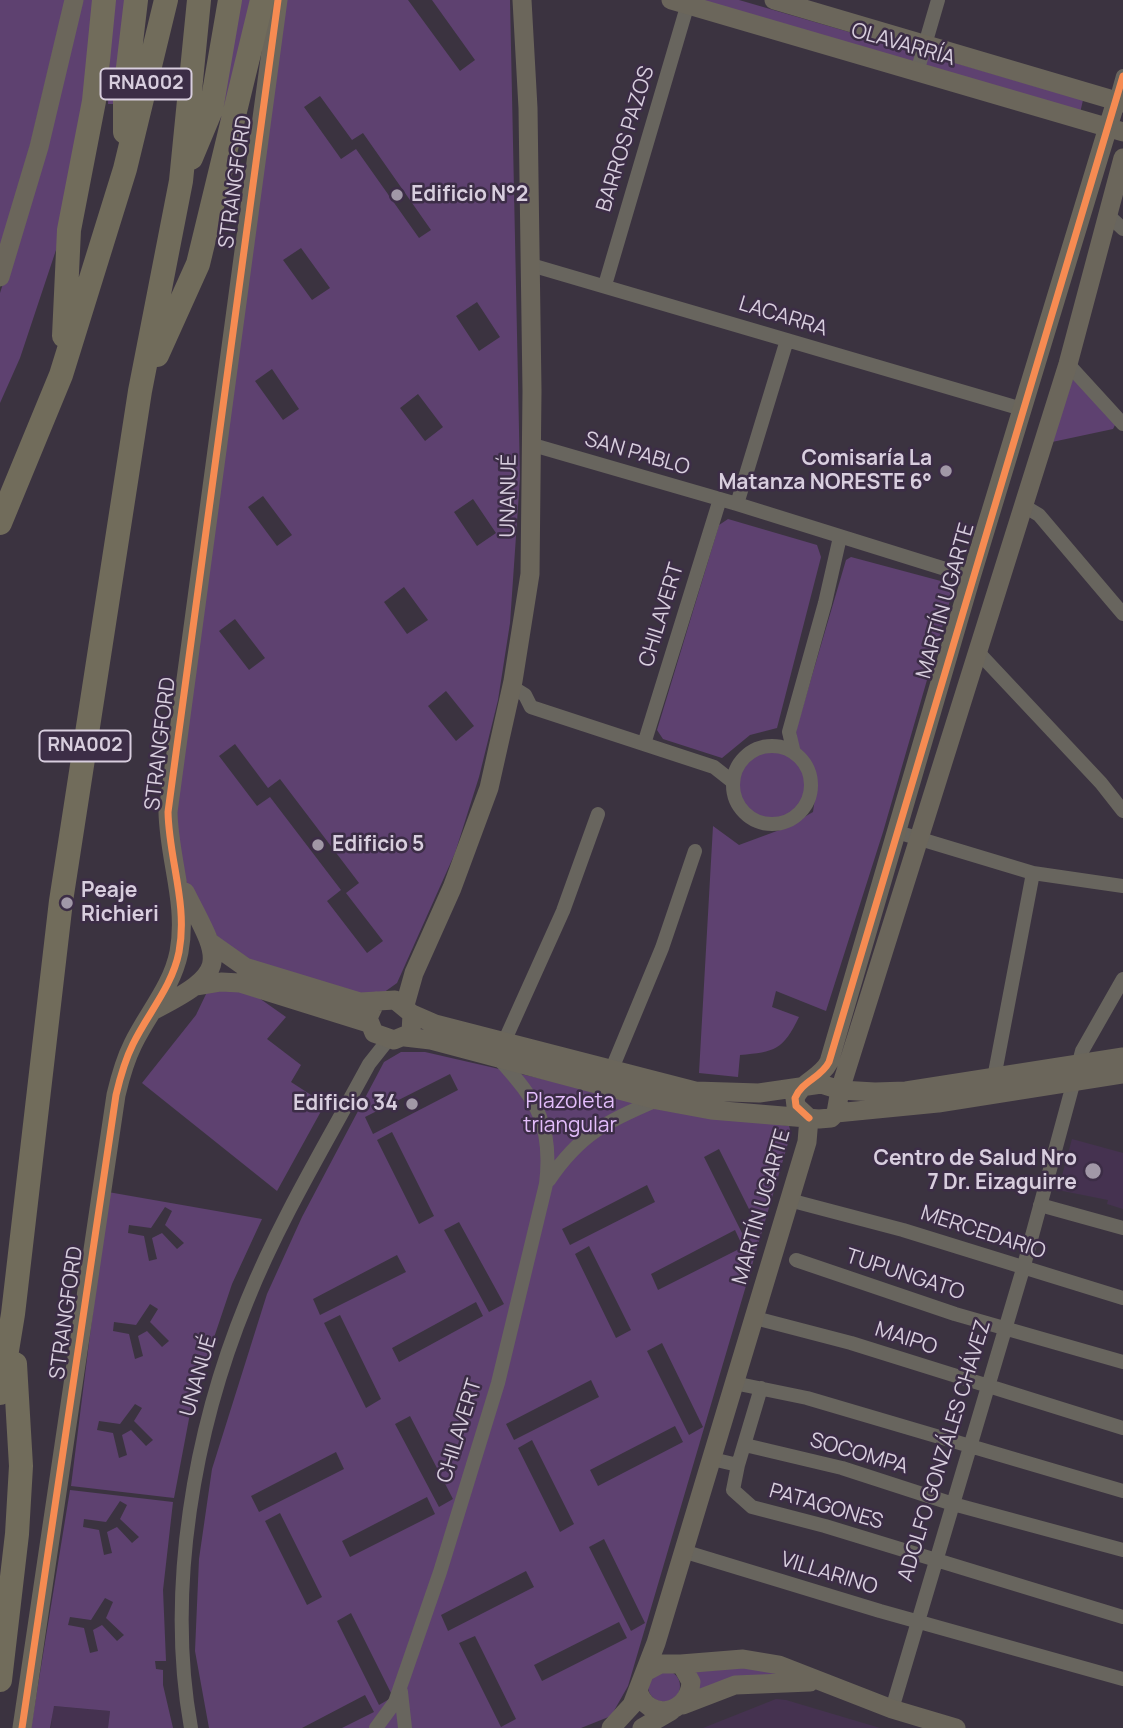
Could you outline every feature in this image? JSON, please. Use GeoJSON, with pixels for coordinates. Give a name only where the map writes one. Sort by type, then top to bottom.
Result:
{"type":"FeatureCollection","features":[{"type":"Feature","properties":{"kind":"highway"},"geometry":{"type":"LineString","coordinates":[[61,375],[69,230],[94,101],[104,0]]}},
{"type":"Feature","properties":{"kind":"highway","name":"RNA002"},"geometry":{"type":"LineString","coordinates":[[125,169],[124,93],[136,0]]}},
{"type":"Feature","properties":{"kind":"highway","name":"RNA002"},"geometry":{"type":"LineString","coordinates":[[0,523],[61,375],[125,169],[166,0]]}},
{"type":"Feature","properties":{"kind":"highway","name":"RNA002"},"geometry":{"type":"LineString","coordinates":[[0,1393],[13,1314],[61,901],[141,391],[181,181],[199,0]]}},
{"type":"Feature","properties":{"kind":"highway","name":"RNA002"},"geometry":{"type":"LineString","coordinates":[[181,181],[211,110],[230,0]]}},
{"type":"Feature","properties":{"kind":"highway"},"geometry":{"type":"LineString","coordinates":[[141,391],[198,264],[262,0]]}},
{"type":"Feature","properties":{"kind":"highway"},"geometry":{"type":"LineString","coordinates":[[0,1681],[17,1534],[21,1466],[13,1314]]}},
{"type":"Feature","properties":{"kind":"street"},"geometry":{"type":"LineString","coordinates":[[0,277],[39,147],[74,0]]}},
{"type":"Feature","properties":{"kind":"street","name":"STRANGFORD"},"geometry":{"type":"LineString","coordinates":[[22,1728],[116,1095],[133,1044],[154,1010],[178,954],[182,912],[168,812],[278,0]]}},
{"type":"Feature","properties":{"kind":"street","name":"UNANUÉ"},"geometry":{"type":"LineString","coordinates":[[396,1005],[414,973],[477,823],[507,714],[530,574],[533,445],[531,265],[522,0]]}},
{"type":"Feature","properties":{"kind":"street","name":"OLAVARRÍA"},"geometry":{"type":"LineString","coordinates":[[774,0],[1119,102]]}},
{"type":"Feature","properties":{"kind":"street"},"geometry":{"type":"LineString","coordinates":[[917,72],[938,0]]}},
{"type":"Feature","properties":{"kind":"street","name":"OLAVARRÍA"},"geometry":{"type":"LineString","coordinates":[[682,2],[1115,130]]}},
{"type":"Feature","properties":{"kind":"street","name":"BARROS PAZOS"},"geometry":{"type":"LineString","coordinates":[[604,285],[682,2]]}},
{"type":"Feature","properties":{"kind":"street","name":"MARTÍN UGARTE"},"geometry":{"type":"LineString","coordinates":[[611,1728],[624,1717],[641,1681],[685,1552],[807,1142],[810,1118],[796,1106],[795,1098],[804,1085],[815,1080],[829,1062],[1022,409],[1115,130],[1123,76]]}},
{"type":"Feature","properties":{"kind":"street","name":"MARTÍN UGARTE"},"geometry":{"type":"LineString","coordinates":[[836,1112],[1068,364],[1123,159]]}},
{"type":"Feature","properties":{"kind":"street"},"geometry":{"type":"LineString","coordinates":[[1108,215],[1123,229]]}},
{"type":"Feature","properties":{"kind":"street","name":"LACARRA"},"geometry":{"type":"LineString","coordinates":[[531,265],[1022,409]]}},
{"type":"Feature","properties":{"kind":"street"},"geometry":{"type":"LineString","coordinates":[[737,504],[787,340]]}},
{"type":"Feature","properties":{"kind":"street"},"geometry":{"type":"LineString","coordinates":[[1068,364],[1123,424]]}},
{"type":"Feature","properties":{"kind":"street","name":"SAN PABLO"},"geometry":{"type":"LineString","coordinates":[[533,445],[737,504],[971,577]]}},
{"type":"Feature","properties":{"kind":"street","name":"CHILAVERT"},"geometry":{"type":"LineString","coordinates":[[644,744],[720,499]]}},
{"type":"Feature","properties":{"kind":"street"},"geometry":{"type":"LineString","coordinates":[[1024,506],[1039,515],[1123,614]]}},
{"type":"Feature","properties":{"kind":"street"},"geometry":{"type":"LineString","coordinates":[[794,753],[789,732],[825,603],[840,537]]}},
{"type":"Feature","properties":{"kind":"street"},"geometry":{"type":"LineString","coordinates":[[977,651],[1101,783],[1123,811]]}},
{"type":"Feature","properties":{"kind":"street"},"geometry":{"type":"LineString","coordinates":[[512,687],[525,695],[531,707],[714,767],[733,782]]}},
{"type":"Feature","properties":{"kind":"street"},"geometry":{"type":"LineString","coordinates":[[507,714],[522,715],[531,707]]}},
{"type":"Feature","properties":{"kind":"street"},"geometry":{"type":"LineString","coordinates":[[714,767],[768,747],[789,732]]}},
{"type":"Feature","properties":{"kind":"street"},"geometry":{"type":"LineString","coordinates":[[747,756],[737,768],[733,782],[734,793],[745,814],[766,824],[789,820],[799,814],[810,794],[809,771],[794,753],[782,747],[768,747]]}},
{"type":"Feature","properties":{"kind":"street"},"geometry":{"type":"LineString","coordinates":[[502,1051],[564,911],[598,814]]}},
{"type":"Feature","properties":{"kind":"street"},"geometry":{"type":"LineString","coordinates":[[897,832],[1033,873],[1123,886]]}},
{"type":"Feature","properties":{"kind":"street"},"geometry":{"type":"LineString","coordinates":[[611,1071],[663,948],[695,851]]}},
{"type":"Feature","properties":{"kind":"street"},"geometry":{"type":"LineString","coordinates":[[994,1078],[1033,873]]}},
{"type":"Feature","properties":{"kind":"street","name":"STRANGFORD"},"geometry":{"type":"LineString","coordinates":[[179,882],[211,943]]}},
{"type":"Feature","properties":{"kind":"street"},"geometry":{"type":"LineString","coordinates":[[197,986],[212,965],[211,943]]}},
{"type":"Feature","properties":{"kind":"street"},"geometry":{"type":"LineString","coordinates":[[211,943],[245,967],[360,1002],[396,1005],[502,1051],[657,1100],[711,1110],[831,1118],[836,1112],[938,1103],[1077,1073],[1123,1058]]}},
{"type":"Feature","properties":{"kind":"street","name":"ADOLFO GONZÁLES CHÁVEZ"},"geometry":{"type":"LineString","coordinates":[[892,1709],[916,1620],[1023,1269],[1085,1043],[1123,979]]}},
{"type":"Feature","properties":{"kind":"street"},"geometry":{"type":"LineString","coordinates":[[197,986],[221,982],[240,983],[384,1033],[611,1071],[695,1091],[751,1094],[821,1084],[841,1090],[906,1091],[994,1078],[1077,1073],[1123,1074]]}},
{"type":"Feature","properties":{"kind":"street","name":"STRANGFORD"},"geometry":{"type":"LineString","coordinates":[[154,1010],[197,986]]}},
{"type":"Feature","properties":{"kind":"street"},"geometry":{"type":"LineString","coordinates":[[384,1033],[369,1012],[396,1005]]}},
{"type":"Feature","properties":{"kind":"street"},"geometry":{"type":"LineString","coordinates":[[384,1033],[413,1028],[396,1005]]}},
{"type":"Feature","properties":{"kind":"street","name":"UNANUÉ"},"geometry":{"type":"LineString","coordinates":[[191,1728],[182,1640],[184,1551],[195,1485],[219,1384],[236,1327],[263,1264],[384,1033]]}},
{"type":"Feature","properties":{"kind":"street","name":"CHILAVERT"},"geometry":{"type":"LineString","coordinates":[[401,1687],[498,1383],[547,1184],[549,1160],[544,1122],[502,1051]]}},
{"type":"Feature","properties":{"kind":"street","name":"CHILAVERT"},"geometry":{"type":"LineString","coordinates":[[547,1184],[562,1161],[588,1133],[620,1115],[657,1100]]}},
{"type":"Feature","properties":{"kind":"street","name":"MERCEDARIO"},"geometry":{"type":"LineString","coordinates":[[789,1200],[903,1230],[1123,1298]]}},
{"type":"Feature","properties":{"kind":"street"},"geometry":{"type":"LineString","coordinates":[[1040,1205],[1123,1228]]}},
{"type":"Feature","properties":{"kind":"street","name":"TUPUNGATO"},"geometry":{"type":"LineString","coordinates":[[796,1260],[955,1314],[1123,1362]]}},
{"type":"Feature","properties":{"kind":"street","name":"MAIPO"},"geometry":{"type":"LineString","coordinates":[[755,1318],[851,1343],[1123,1428]]}},
{"type":"Feature","properties":{"kind":"street"},"geometry":{"type":"LineString","coordinates":[[734,1383],[807,1398],[1123,1491]]}},
{"type":"Feature","properties":{"kind":"street"},"geometry":{"type":"LineString","coordinates":[[712,1459],[738,1465],[761,1388]]}},
{"type":"Feature","properties":{"kind":"street","name":"SOCOMPA"},"geometry":{"type":"LineString","coordinates":[[745,1445],[842,1468],[953,1504],[1123,1550]]}},
{"type":"Feature","properties":{"kind":"street","name":"PATAGONES"},"geometry":{"type":"LineString","coordinates":[[738,1465],[733,1490],[752,1507],[825,1526],[934,1562],[1123,1617]]}},
{"type":"Feature","properties":{"kind":"street","name":"VILLARINO"},"geometry":{"type":"LineString","coordinates":[[685,1552],[1123,1679]]}},
{"type":"Feature","properties":{"kind":"street"},"geometry":{"type":"LineString","coordinates":[[656,1643],[660,1651],[678,1663],[691,1682],[679,1707]]}},
{"type":"Feature","properties":{"kind":"street"},"geometry":{"type":"LineString","coordinates":[[679,1707],[653,1710],[640,1698],[641,1681],[660,1664],[760,1661],[779,1665],[816,1682],[892,1709],[956,1728]]}},
{"type":"Feature","properties":{"kind":"street"},"geometry":{"type":"LineString","coordinates":[[642,1728],[705,1694],[743,1683],[816,1682]]}},
{"type":"Feature","properties":{"kind":"street"},"geometry":{"type":"LineString","coordinates":[[376,1728],[389,1714],[401,1687]]}},
{"type":"Feature","properties":{"kind":"street"},"geometry":{"type":"LineString","coordinates":[[394,1728],[401,1687]]}},
{"type":"Feature","properties":{"kind":"street"},"geometry":{"type":"LineString","coordinates":[[401,1687],[405,1728]]}},
{"type":"Feature","properties":{"kind":"shaded area","name":"Centro de Salud Nro 7 Dr. Eizaguirre"},"geometry":{"type":"Polygon","coordinates":[[[1072,1139],[1123,1153],[1123,1209],[1107,1204],[1108,1200],[1058,1190],[1072,1139]]]}},
{"type":"Feature","properties":{"kind":"shaded area"},"geometry":{"type":"Polygon","coordinates":[[[776,1699],[786,1700],[880,1728],[703,1728],[776,1699]]]}},
{"type":"Feature","properties":{"kind":"shaded area"},"geometry":{"type":"Polygon","coordinates":[[[53,1706],[110,1711],[108,1728],[51,1728],[53,1706]]]}},
{"type":"Feature","properties":{"kind":"green space"},"geometry":{"type":"Polygon","coordinates":[[[0,0],[65,0],[31,142],[0,253],[0,0]]]}},
{"type":"Feature","properties":{"kind":"green space"},"geometry":{"type":"Polygon","coordinates":[[[83,0],[99,0],[63,229],[20,358],[0,403],[0,293],[46,150],[83,0]]]}},
{"type":"Feature","properties":{"kind":"green space"},"geometry":{"type":"Polygon","coordinates":[[[112,0],[127,0],[113,104],[108,104],[112,0]]]}},
{"type":"Feature","properties":{"kind":"green space"},"geometry":{"type":"Polygon","coordinates":[[[240,0],[256,0],[220,124],[240,0]]]}},
{"type":"Feature","properties":{"kind":"green space"},"geometry":{"type":"Polygon","coordinates":[[[283,0],[408,0],[460,71],[475,60],[432,0],[510,0],[520,478],[510,623],[498,700],[479,777],[455,853],[397,983],[383,993],[364,998],[247,963],[222,945],[185,879],[175,836],[176,797],[283,0]],[[320,96],[304,107],[341,159],[356,149],[419,238],[431,230],[363,133],[352,140],[320,96]],[[301,248],[283,260],[312,300],[330,288],[301,248]],[[477,302],[456,316],[479,351],[500,337],[477,302]],[[272,369],[255,381],[283,420],[299,409],[272,369]],[[418,394],[400,408],[425,441],[443,427],[418,394]],[[263,496],[248,507],[277,546],[292,535],[263,496]],[[473,499],[454,512],[477,546],[496,533],[473,499]],[[404,587],[384,602],[407,634],[428,620],[404,587]],[[235,619],[219,631],[249,670],[265,658],[235,619]],[[446,691],[428,706],[456,741],[474,726],[446,691]],[[235,744],[219,756],[257,806],[270,797],[341,890],[327,901],[367,953],[383,941],[346,893],[359,883],[280,779],[268,788],[235,744]]]}},
{"type":"Feature","properties":{"kind":"green space"},"geometry":{"type":"Polygon","coordinates":[[[699,0],[739,0],[1083,100],[1080,113],[699,0]]]}},
{"type":"Feature","properties":{"kind":"green space"},"geometry":{"type":"Polygon","coordinates":[[[1073,378],[1116,423],[1113,429],[1052,442],[1073,378]]]}},
{"type":"Feature","properties":{"kind":"green space"},"geometry":{"type":"Polygon","coordinates":[[[728,519],[817,545],[821,557],[777,728],[750,735],[722,758],[663,739],[657,730],[719,525],[728,519]]]}},
{"type":"Feature","properties":{"kind":"green space"},"geometry":{"type":"Polygon","coordinates":[[[851,557],[952,584],[953,590],[883,832],[826,1011],[776,991],[772,1007],[799,1017],[783,1043],[770,1050],[740,1055],[738,1077],[699,1073],[713,826],[739,845],[785,828],[813,812],[815,776],[798,745],[796,730],[846,560],[851,557]]]}},
{"type":"Feature","properties":{"kind":"green space"},"geometry":{"type":"Polygon","coordinates":[[[772,750],[792,756],[802,766],[808,786],[802,806],[792,816],[772,822],[752,816],[742,806],[736,786],[742,766],[752,756],[772,750]]]}},
{"type":"Feature","properties":{"kind":"green space"},"geometry":{"type":"Polygon","coordinates":[[[224,986],[259,998],[286,1017],[267,1039],[301,1065],[291,1082],[325,1104],[277,1191],[142,1083],[196,1015],[207,992],[224,986]]]}},
{"type":"Feature","properties":{"kind":"green space","name":"Plazoleta triangular"},"geometry":{"type":"Polygon","coordinates":[[[401,1052],[425,1052],[678,1110],[789,1126],[791,1133],[628,1686],[611,1716],[581,1728],[342,1728],[374,1712],[365,1695],[302,1728],[209,1728],[195,1651],[199,1559],[212,1469],[267,1294],[302,1217],[384,1062],[401,1052]],[[450,1074],[365,1117],[373,1134],[458,1090],[450,1074]],[[392,1132],[377,1140],[419,1224],[434,1216],[392,1132]],[[719,1149],[704,1157],[746,1241],[761,1233],[719,1149]],[[647,1185],[562,1229],[570,1245],[655,1202],[647,1185]],[[459,1222],[444,1230],[489,1312],[504,1304],[459,1222]],[[735,1230],[651,1274],[658,1290],[743,1247],[735,1230]],[[589,1246],[575,1254],[616,1338],[631,1330],[589,1246]],[[397,1255],[313,1299],[320,1315],[406,1272],[397,1255]],[[476,1302],[392,1348],[399,1362],[483,1316],[476,1302]],[[340,1315],[324,1323],[366,1408],[381,1399],[340,1315]],[[662,1343],[647,1351],[689,1435],[703,1427],[662,1343]],[[591,1380],[506,1424],[514,1440],[599,1397],[591,1380]],[[410,1416],[395,1424],[439,1507],[453,1499],[410,1416]],[[675,1426],[590,1470],[598,1486],[683,1442],[675,1426]],[[532,1440],[518,1448],[560,1532],[574,1524],[532,1440]],[[336,1452],[251,1496],[259,1512],[344,1469],[336,1452]],[[427,1497],[342,1541],[350,1557],[435,1514],[427,1497]],[[280,1513],[265,1521],[307,1605],[322,1597],[280,1513]],[[604,1539],[589,1547],[631,1631],[645,1623],[604,1539]],[[526,1571],[441,1615],[448,1631],[534,1587],[526,1571]],[[351,1613],[337,1621],[379,1705],[393,1697],[351,1613]],[[619,1622],[534,1665],[542,1681],[627,1638],[619,1622]],[[475,1636],[459,1643],[501,1727],[516,1719],[475,1636]]]}},
{"type":"Feature","properties":{"kind":"green space"},"geometry":{"type":"Polygon","coordinates":[[[108,1192],[262,1219],[232,1284],[192,1403],[174,1498],[71,1486],[108,1192]],[[165,1207],[151,1228],[129,1225],[128,1233],[144,1236],[149,1261],[157,1259],[152,1238],[162,1233],[177,1249],[184,1243],[165,1225],[172,1211],[165,1207]],[[150,1304],[136,1325],[114,1322],[113,1331],[129,1334],[135,1359],[143,1356],[138,1336],[147,1331],[162,1347],[169,1341],[150,1322],[158,1309],[150,1304]],[[135,1404],[120,1424],[99,1421],[97,1430],[113,1433],[119,1458],[127,1455],[122,1435],[131,1430],[146,1446],[153,1440],[134,1421],[142,1408],[135,1404]]]}},
{"type":"Feature","properties":{"kind":"green space"},"geometry":{"type":"Polygon","coordinates":[[[70,1490],[173,1502],[163,1590],[166,1661],[155,1661],[156,1669],[163,1670],[163,1685],[173,1728],[108,1728],[110,1711],[54,1706],[50,1728],[31,1728],[70,1490]],[[120,1501],[106,1522],[84,1519],[83,1527],[99,1530],[104,1555],[112,1553],[107,1532],[117,1527],[132,1543],[139,1537],[120,1519],[127,1505],[120,1501]],[[105,1598],[91,1620],[70,1617],[68,1625],[84,1628],[90,1653],[98,1651],[93,1630],[102,1625],[117,1641],[124,1635],[106,1618],[113,1602],[105,1598]]]}},
{"type":"Feature","properties":{"kind":"green space"},"geometry":{"type":"Polygon","coordinates":[[[746,1663],[804,1678],[700,1692],[692,1668],[746,1663]]]}},
{"type":"Feature","properties":{"kind":"green space"},"geometry":{"type":"Polygon","coordinates":[[[664,1670],[675,1675],[680,1686],[675,1697],[664,1702],[653,1697],[648,1686],[653,1675],[664,1670]]]}},
{"type":"Feature","properties":{"kind":"cycle path"},"geometry":{"type":"LineString","coordinates":[[22,1728],[116,1095],[130,1050],[171,977],[179,952],[180,899],[168,812],[278,0]]}},
{"type":"Feature","properties":{"kind":"cycle path"},"geometry":{"type":"LineString","coordinates":[[809,1118],[796,1106],[795,1098],[802,1087],[829,1062],[1123,76]]}},
{"type":"Feature","properties":{"kind":"place","name":"Edificio N°2"},"geometry":{"type":"Point","coordinates":[397,195]}},
{"type":"Feature","properties":{"kind":"place","name":"Comisaría La Matanza NORESTE 6°"},"geometry":{"type":"Point","coordinates":[946,471]}},
{"type":"Feature","properties":{"kind":"place","name":"Edificio 5"},"geometry":{"type":"Point","coordinates":[318,845]}},
{"type":"Feature","properties":{"kind":"place","name":"Peaje Richieri"},"geometry":{"type":"Point","coordinates":[67,903]}},
{"type":"Feature","properties":{"kind":"place","name":"Edificio 34"},"geometry":{"type":"Point","coordinates":[412,1104]}},
{"type":"Feature","properties":{"kind":"place","name":"Centro de Salud Nro 7 Dr. Eizaguirre"},"geometry":{"type":"Point","coordinates":[1093,1171]}}]}
